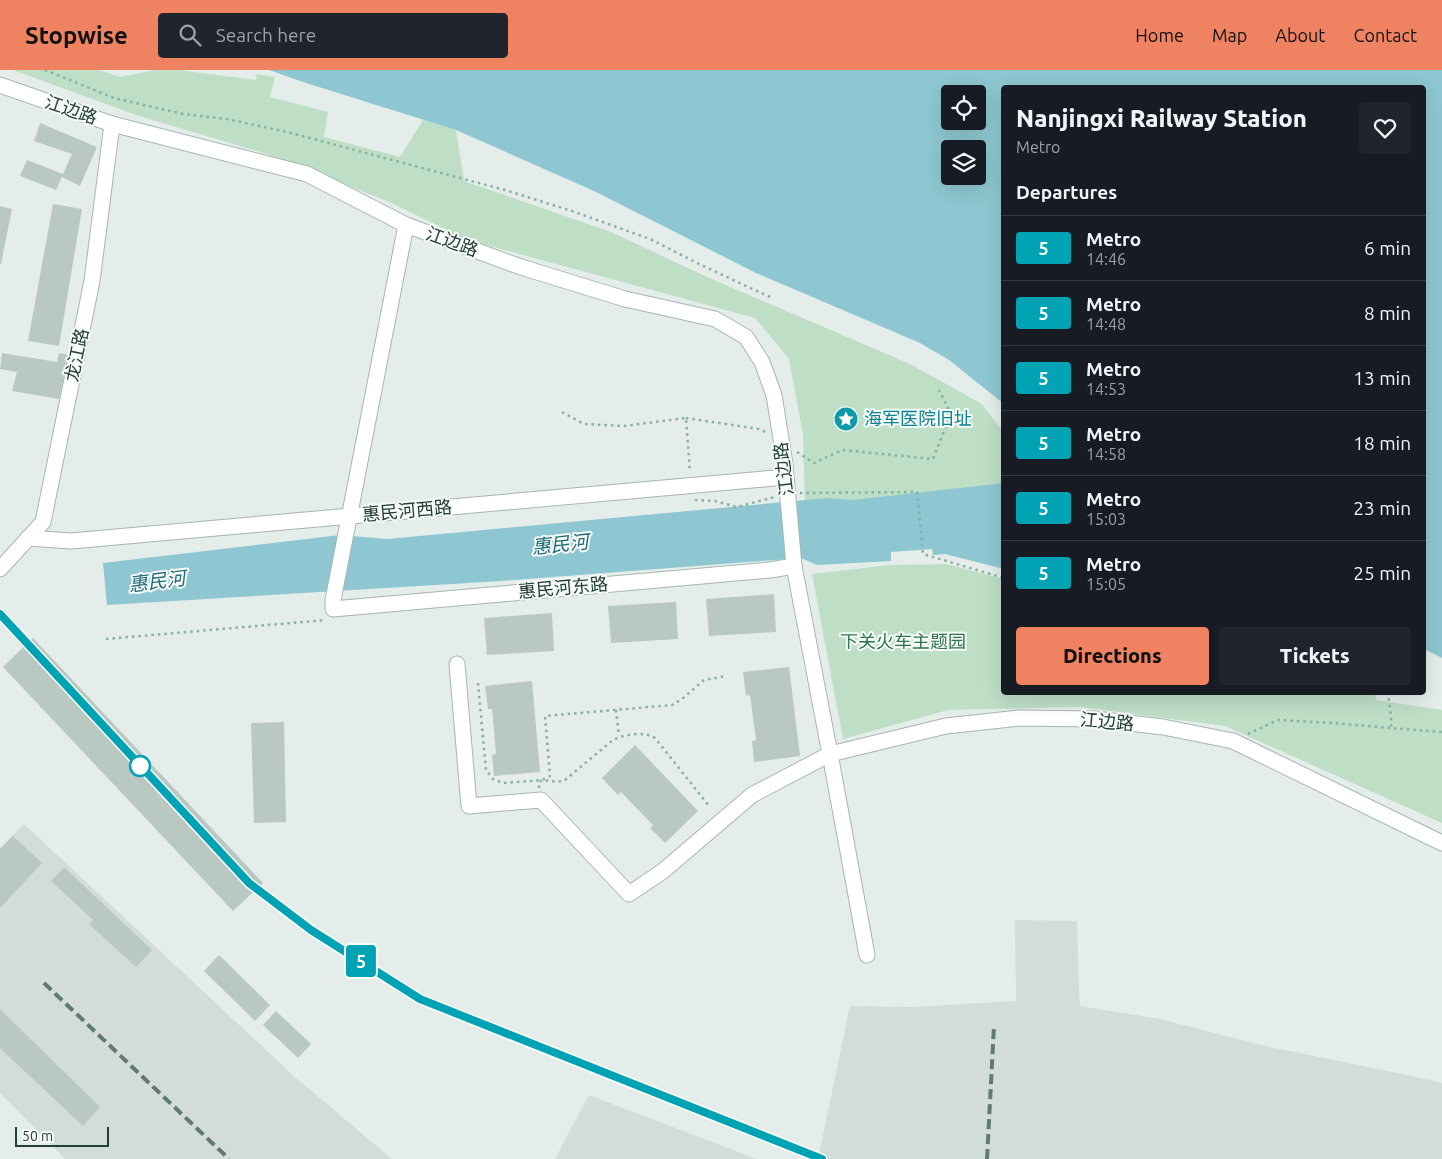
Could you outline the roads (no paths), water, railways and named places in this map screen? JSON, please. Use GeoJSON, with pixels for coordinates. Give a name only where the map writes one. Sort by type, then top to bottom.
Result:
{"type":"FeatureCollection","features":[{"type":"Feature","properties":{"kind":"street","name":"江边路"},"geometry":{"type":"LineString","coordinates":[[0,85],[112,124],[307,174],[406,225],[521,267],[615,296],[715,319],[746,337],[762,362],[774,395],[788,494],[794,566],[830,754],[946,726],[1019,718],[1095,719],[1163,727],[1234,741],[1442,843]]}},
{"type":"Feature","properties":{"kind":"street","name":"龙江路"},"geometry":{"type":"LineString","coordinates":[[0,569],[43,522],[92,281],[112,124]]}},
{"type":"Feature","properties":{"kind":"street"},"geometry":{"type":"LineString","coordinates":[[349,519],[406,225]]}},
{"type":"Feature","properties":{"kind":"street","name":"惠民河西路"},"geometry":{"type":"LineString","coordinates":[[28,538],[71,541],[349,519],[786,477]]}},
{"type":"Feature","properties":{"kind":"street","name":"惠民河东路"},"geometry":{"type":"LineString","coordinates":[[349,519],[333,604],[770,570],[794,566]]}},
{"type":"Feature","properties":{"kind":"street"},"geometry":{"type":"LineString","coordinates":[[457,664],[469,806],[541,800],[629,894],[663,871],[752,795],[830,754],[866,955]]}},
{"type":"Feature","properties":{"kind":"water"},"geometry":{"type":"Polygon","coordinates":[[[269,70],[1442,70],[1442,658],[1426,650],[1426,85],[1001,85],[1001,402],[949,360],[920,343],[756,273],[594,191],[456,130],[269,70]]]}},
{"type":"Feature","properties":{"kind":"water","name":"惠民河"},"geometry":{"type":"Polygon","coordinates":[[[1001,483],[1001,568],[945,554],[933,555],[932,549],[891,552],[891,561],[817,565],[801,558],[501,581],[107,605],[103,563],[340,535],[388,539],[827,498],[853,500],[1001,483]]]}},
{"type":"Feature","properties":{"kind":"railway"},"geometry":{"type":"LineString","coordinates":[[44,983],[229,1159]]}},
{"type":"Feature","properties":{"kind":"railway"},"geometry":{"type":"LineString","coordinates":[[987,1159],[994,1026]]}},
{"type":"Feature","properties":{"kind":"metro line","name":"5"},"geometry":{"type":"LineString","coordinates":[[0,614],[249,883],[311,930],[420,999],[822,1159]]}},
{"type":"Feature","properties":{"kind":"place","name":"海军医院旧址"},"geometry":{"type":"Point","coordinates":[846,419]}},
{"type":"Feature","properties":{"kind":"park label","name":"下关火车主题园"},"geometry":{"type":"Point","coordinates":[903,642]}}]}
